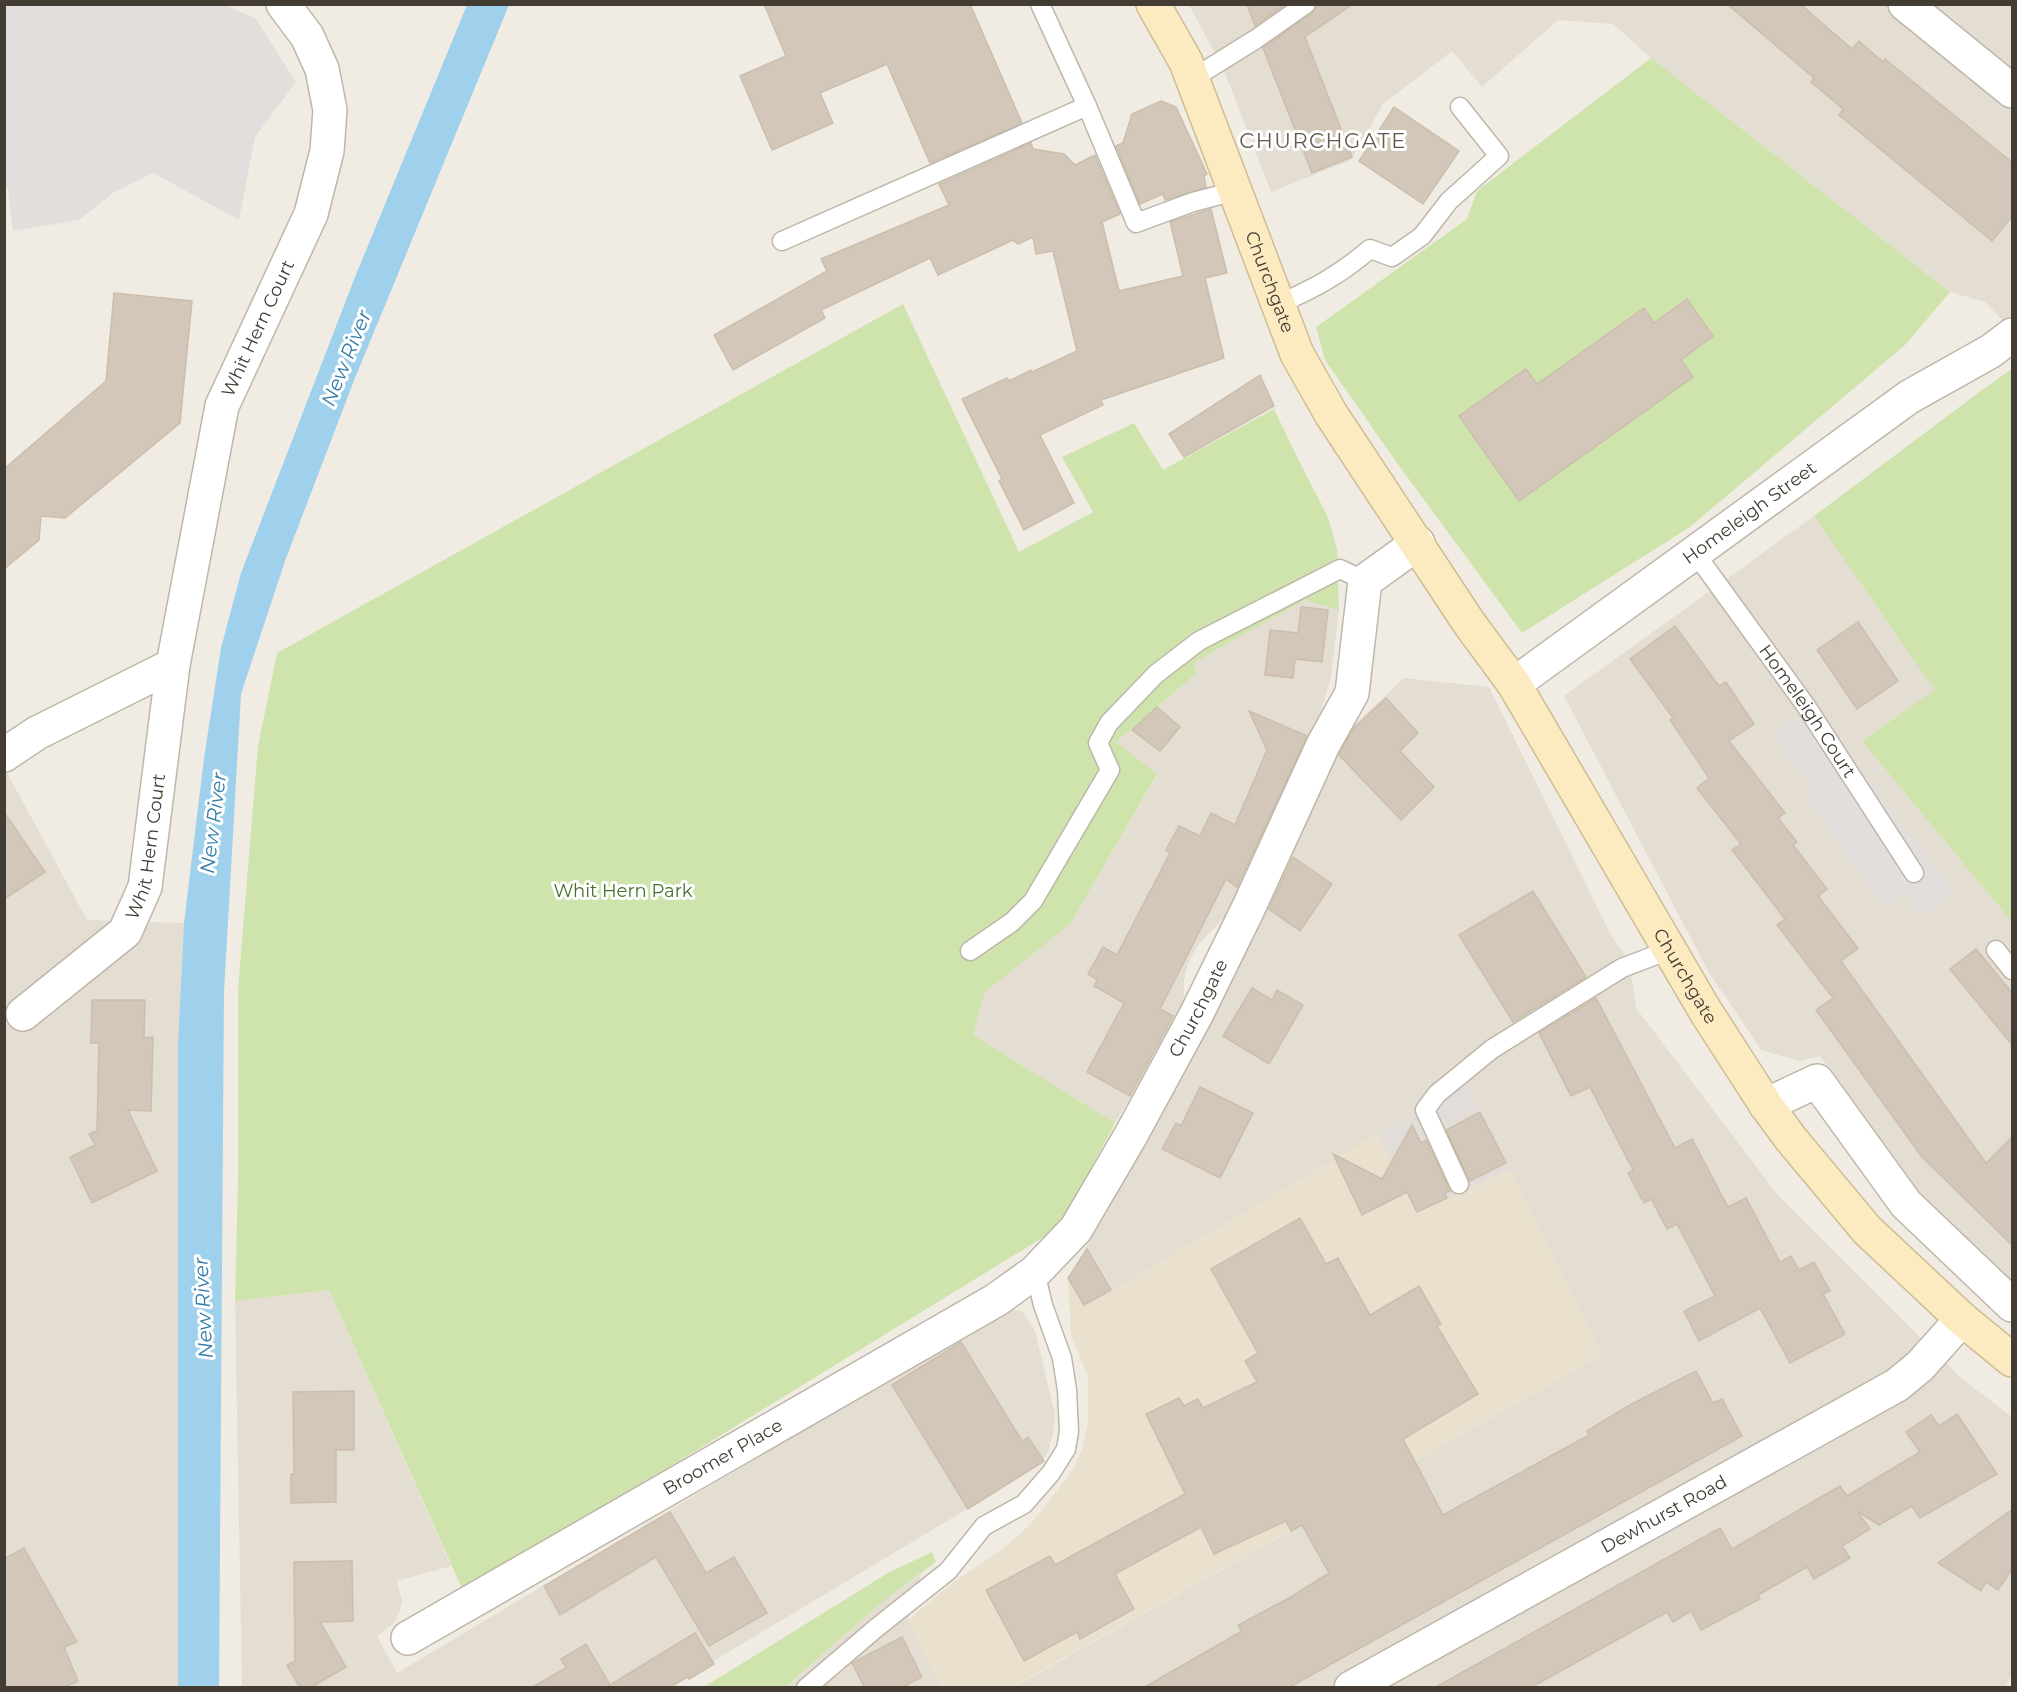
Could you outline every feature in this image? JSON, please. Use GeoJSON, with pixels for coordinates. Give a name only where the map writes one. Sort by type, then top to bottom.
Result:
{"type":"FeatureCollection","features":[{"type":"Feature","properties":{"kind":"street","name":"Whit Hern Court"},"geometry":{"type":"LineString","coordinates":[[23,1014],[125,932],[144,888],[173,665],[222,406],[311,214],[327,151],[330,110],[322,69],[307,36],[283,4]]}},
{"type":"Feature","properties":{"kind":"street","name":"Churchgate"},"geometry":{"type":"LineString","coordinates":[[1154,4],[1186,62],[1296,354],[1331,414],[1469,623],[1514,684],[1706,1012],[1766,1105],[1867,1230],[1962,1319],[2013,1360]]}},
{"type":"Feature","properties":{"kind":"street"},"geometry":{"type":"LineString","coordinates":[[1905,4],[2013,91]]}},
{"type":"Feature","properties":{"kind":"street","name":"Homeleigh Street"},"geometry":{"type":"LineString","coordinates":[[1514,684],[1909,397],[2002,343]]}},
{"type":"Feature","properties":{"kind":"street"},"geometry":{"type":"LineString","coordinates":[[1365,581],[1418,543]]}},
{"type":"Feature","properties":{"kind":"street","name":"Churchgate"},"geometry":{"type":"LineString","coordinates":[[1035,1272],[1076,1229],[1137,1125],[1202,1004],[1323,745],[1352,693],[1365,581]]}},
{"type":"Feature","properties":{"kind":"street"},"geometry":{"type":"LineString","coordinates":[[4,755],[37,733],[173,665]]}},
{"type":"Feature","properties":{"kind":"street"},"geometry":{"type":"LineString","coordinates":[[1766,1105],[1817,1081],[1906,1204],[2013,1305]]}},
{"type":"Feature","properties":{"kind":"street","name":"Broomer Place"},"geometry":{"type":"LineString","coordinates":[[408,1638],[996,1300],[1035,1272]]}},
{"type":"Feature","properties":{"kind":"street","name":"Dewhurst Road"},"geometry":{"type":"LineString","coordinates":[[1351,1688],[1896,1385],[1920,1366],[1962,1319]]}},
{"type":"Feature","properties":{"kind":"lane"},"geometry":{"type":"LineString","coordinates":[[1040,4],[1087,106],[1136,223],[1193,202],[1234,191]]}},
{"type":"Feature","properties":{"kind":"lane"},"geometry":{"type":"LineString","coordinates":[[1192,79],[1306,4]]}},
{"type":"Feature","properties":{"kind":"lane"},"geometry":{"type":"LineString","coordinates":[[782,241],[1087,106]]}},
{"type":"Feature","properties":{"kind":"lane"},"geometry":{"type":"LineString","coordinates":[[1277,305],[1343,272],[1370,249],[1392,257],[1422,236],[1449,201],[1499,156],[1460,106]]}},
{"type":"Feature","properties":{"kind":"lane","name":"Homeleigh Court"},"geometry":{"type":"LineString","coordinates":[[1695,553],[1806,706],[1914,873]]}},
{"type":"Feature","properties":{"kind":"lane"},"geometry":{"type":"LineString","coordinates":[[970,951],[1012,922],[1033,901],[1110,770],[1098,743],[1108,723],[1156,674],[1199,641],[1340,569],[1365,581]]}},
{"type":"Feature","properties":{"kind":"lane"},"geometry":{"type":"LineString","coordinates":[[1459,1184],[1425,1110],[1437,1094],[1492,1049],[1541,1018],[1622,969],[1669,950]]}},
{"type":"Feature","properties":{"kind":"lane"},"geometry":{"type":"LineString","coordinates":[[1996,950],[2013,970]]}},
{"type":"Feature","properties":{"kind":"lane"},"geometry":{"type":"LineString","coordinates":[[806,1688],[948,1571],[984,1526],[1024,1504],[1051,1473],[1066,1449],[1069,1421],[1062,1358],[1043,1305],[1035,1272]]}},
{"type":"Feature","properties":{"kind":"shaded area"},"geometry":{"type":"Polygon","coordinates":[[[4,5],[226,5],[256,19],[296,82],[255,137],[239,220],[153,173],[113,193],[79,220],[13,231],[8,190],[4,184],[4,5]]]}},
{"type":"Feature","properties":{"kind":"shaded area"},"geometry":{"type":"Polygon","coordinates":[[[1189,5],[2012,5],[2012,330],[1985,302],[1950,292],[1651,58],[1613,24],[1558,20],[1482,87],[1452,51],[1383,104],[1351,160],[1271,192],[1223,68],[1189,5]]]}},
{"type":"Feature","properties":{"kind":"shaded area"},"geometry":{"type":"Polygon","coordinates":[[[1814,516],[1936,690],[1862,741],[2012,922],[2012,1286],[1938,1218],[1820,1056],[1799,1061],[1761,1050],[1708,971],[1564,696],[1814,516]]]}},
{"type":"Feature","properties":{"kind":"shaded area"},"geometry":{"type":"Polygon","coordinates":[[[1305,600],[1339,610],[1331,676],[1316,732],[1232,909],[1199,944],[1189,960],[1184,979],[1184,1002],[1115,1123],[973,1035],[985,992],[1071,923],[1157,775],[1116,742],[1197,673],[1192,663],[1305,600]]]}},
{"type":"Feature","properties":{"kind":"shaded area"},"geometry":{"type":"Polygon","coordinates":[[[1404,678],[1489,687],[1612,937],[1629,961],[1636,1008],[1777,1194],[1962,1379],[2012,1417],[2012,1674],[2005,1688],[1012,1688],[1602,1355],[1466,1082],[1085,1307],[1068,1279],[1152,1131],[1229,981],[1325,752],[1404,678]]]}},
{"type":"Feature","properties":{"kind":"shaded area"},"geometry":{"type":"Polygon","coordinates":[[[1814,704],[1954,893],[1922,916],[1906,894],[1886,908],[1806,799],[1814,792],[1771,734],[1814,704]]]}},
{"type":"Feature","properties":{"kind":"shaded area"},"geometry":{"type":"Polygon","coordinates":[[[4,767],[87,920],[184,923],[178,1044],[178,1687],[5,1687],[4,767]]]}},
{"type":"Feature","properties":{"kind":"shaded area"},"geometry":{"type":"Polygon","coordinates":[[[1466,1082],[1510,1169],[1416,1214],[1377,1134],[1466,1082]]]}},
{"type":"Feature","properties":{"kind":"shaded area"},"geometry":{"type":"Polygon","coordinates":[[[1377,1134],[1416,1214],[1510,1169],[1602,1355],[1012,1687],[941,1687],[908,1620],[950,1585],[1006,1546],[1030,1525],[1073,1470],[1082,1449],[1088,1423],[1088,1378],[1071,1335],[1068,1279],[1085,1306],[1377,1134]]]}},
{"type":"Feature","properties":{"kind":"shaded area"},"geometry":{"type":"Polygon","coordinates":[[[329,1290],[451,1566],[397,1581],[402,1601],[399,1613],[393,1624],[377,1636],[397,1673],[1008,1308],[1023,1312],[1035,1331],[1055,1414],[1053,1434],[1048,1452],[1039,1466],[670,1687],[242,1687],[235,1301],[329,1290]]]}},
{"type":"Feature","properties":{"kind":"shaded area"},"geometry":{"type":"Polygon","coordinates":[[[921,1574],[908,1620],[941,1687],[786,1688],[882,1602],[921,1574]]]}},
{"type":"Feature","properties":{"kind":"green space"},"geometry":{"type":"Polygon","coordinates":[[[1651,58],[1950,292],[1905,345],[1690,527],[1522,633],[1397,463],[1325,360],[1316,327],[1467,219],[1477,191],[1651,58]],[[1687,299],[1654,323],[1643,308],[1537,384],[1526,369],[1459,416],[1519,501],[1693,377],[1681,360],[1713,336],[1687,299]]]}},
{"type":"Feature","properties":{"kind":"green space","name":"Whit Hern Park"},"geometry":{"type":"Polygon","coordinates":[[[903,304],[1019,552],[1093,512],[1062,457],[1134,423],[1163,470],[1274,409],[1328,517],[1337,549],[1339,610],[1305,600],[1193,663],[1197,673],[1116,742],[1157,774],[1071,923],[985,992],[973,1035],[1115,1123],[1060,1227],[464,1593],[329,1290],[235,1301],[238,1180],[238,989],[258,746],[277,653],[903,304]]]}},
{"type":"Feature","properties":{"kind":"green space"},"geometry":{"type":"Polygon","coordinates":[[[2012,369],[2012,922],[1862,741],[1935,690],[1814,516],[2012,369]]]}},
{"type":"Feature","properties":{"kind":"green space"},"geometry":{"type":"Polygon","coordinates":[[[932,1552],[936,1562],[882,1602],[786,1687],[704,1687],[888,1573],[932,1552]]]}},
{"type":"Feature","properties":{"kind":"water","name":"New River"},"geometry":{"type":"Polygon","coordinates":[[[467,5],[509,5],[355,378],[285,561],[241,694],[224,992],[219,1687],[178,1687],[178,1044],[184,923],[204,758],[221,648],[241,573],[355,277],[467,5]]]}},
{"type":"Feature","properties":{"kind":"building"},"geometry":{"type":"Polygon","coordinates":[[[764,4],[970,4],[1022,123],[930,163],[887,64],[820,93],[833,123],[772,150],[740,76],[786,56],[764,4]]]}},
{"type":"Feature","properties":{"kind":"building"},"geometry":{"type":"Polygon","coordinates":[[[1247,4],[1286,4],[1255,26],[1247,4]]]}},
{"type":"Feature","properties":{"kind":"building"},"geometry":{"type":"Polygon","coordinates":[[[1317,4],[1353,4],[1305,37],[1352,157],[1312,173],[1263,48],[1312,13],[1317,4]]]}},
{"type":"Feature","properties":{"kind":"building"},"geometry":{"type":"Polygon","coordinates":[[[1727,4],[1800,4],[1852,49],[1859,41],[1883,62],[1885,59],[2013,163],[2013,215],[1992,241],[1839,115],[1843,109],[1811,82],[1814,78],[1727,4]]]}},
{"type":"Feature","properties":{"kind":"building"},"geometry":{"type":"Polygon","coordinates":[[[1161,101],[1176,107],[1207,174],[1204,176],[1206,187],[1165,200],[1163,194],[1140,204],[1116,146],[1123,143],[1132,114],[1161,101]]]}},
{"type":"Feature","properties":{"kind":"building"},"geometry":{"type":"Polygon","coordinates":[[[1394,107],[1459,151],[1423,204],[1359,161],[1394,107]]]}},
{"type":"Feature","properties":{"kind":"building"},"geometry":{"type":"Polygon","coordinates":[[[1031,143],[1033,149],[1064,154],[1075,165],[1095,155],[1120,214],[1102,222],[1119,291],[1183,276],[1170,222],[1211,209],[1227,273],[1205,278],[1224,358],[1101,400],[1103,405],[1040,435],[1074,503],[1024,530],[999,481],[1002,479],[962,399],[1007,378],[1009,381],[1031,370],[1032,372],[1077,351],[1053,251],[1036,254],[1033,237],[1018,244],[1013,240],[938,275],[930,258],[821,310],[825,318],[733,370],[714,335],[827,271],[821,259],[949,205],[939,184],[1031,143]]]}},
{"type":"Feature","properties":{"kind":"building"},"geometry":{"type":"Polygon","coordinates":[[[114,293],[192,301],[180,423],[65,518],[41,516],[39,540],[4,569],[4,469],[106,381],[114,293]]]}},
{"type":"Feature","properties":{"kind":"building"},"geometry":{"type":"Polygon","coordinates":[[[1687,299],[1713,336],[1681,360],[1693,377],[1519,501],[1459,416],[1526,369],[1537,384],[1644,308],[1654,323],[1687,299]]]}},
{"type":"Feature","properties":{"kind":"building"},"geometry":{"type":"Polygon","coordinates":[[[1260,375],[1274,406],[1184,457],[1169,434],[1260,375]]]}},
{"type":"Feature","properties":{"kind":"building"},"geometry":{"type":"Polygon","coordinates":[[[1301,607],[1328,610],[1322,662],[1295,659],[1293,678],[1265,675],[1270,630],[1298,633],[1301,607]]]}},
{"type":"Feature","properties":{"kind":"building"},"geometry":{"type":"Polygon","coordinates":[[[1858,622],[1898,681],[1857,709],[1817,650],[1858,622]]]}},
{"type":"Feature","properties":{"kind":"building"},"geometry":{"type":"Polygon","coordinates":[[[1675,626],[1719,686],[1726,682],[1754,724],[1729,741],[1785,813],[1778,818],[1797,842],[1793,845],[1827,889],[1818,896],[1858,948],[1841,961],[1986,1163],[2013,1136],[2013,1246],[1922,1157],[1816,1010],[1833,998],[1777,925],[1785,919],[1732,850],[1741,844],[1697,788],[1709,778],[1670,720],[1673,718],[1630,659],[1675,626]]]}},
{"type":"Feature","properties":{"kind":"building"},"geometry":{"type":"Polygon","coordinates":[[[1386,698],[1418,733],[1400,751],[1434,787],[1401,820],[1339,755],[1353,729],[1386,698]]]}},
{"type":"Feature","properties":{"kind":"building"},"geometry":{"type":"Polygon","coordinates":[[[1157,707],[1180,727],[1160,751],[1132,730],[1157,707]]]}},
{"type":"Feature","properties":{"kind":"building"},"geometry":{"type":"Polygon","coordinates":[[[1249,711],[1307,736],[1237,887],[1226,879],[1160,1009],[1173,1016],[1130,1096],[1087,1072],[1124,1003],[1094,986],[1097,980],[1088,974],[1103,947],[1117,955],[1170,853],[1166,850],[1179,826],[1200,836],[1211,813],[1235,825],[1267,750],[1249,711]]]}},
{"type":"Feature","properties":{"kind":"building"},"geometry":{"type":"Polygon","coordinates":[[[4,812],[45,872],[4,899],[4,812]]]}},
{"type":"Feature","properties":{"kind":"building"},"geometry":{"type":"Polygon","coordinates":[[[1293,857],[1332,884],[1300,931],[1269,909],[1293,857]]]}},
{"type":"Feature","properties":{"kind":"building"},"geometry":{"type":"Polygon","coordinates":[[[1533,891],[1586,977],[1513,1022],[1459,935],[1533,891]]]}},
{"type":"Feature","properties":{"kind":"building"},"geometry":{"type":"Polygon","coordinates":[[[1976,949],[2013,994],[2013,1046],[1950,969],[1976,949]]]}},
{"type":"Feature","properties":{"kind":"building"},"geometry":{"type":"Polygon","coordinates":[[[1252,988],[1272,1000],[1277,990],[1303,1005],[1269,1064],[1223,1036],[1252,988]]]}},
{"type":"Feature","properties":{"kind":"building"},"geometry":{"type":"Polygon","coordinates":[[[1596,998],[1675,1148],[1692,1139],[1728,1207],[1746,1198],[1780,1262],[1791,1256],[1799,1270],[1814,1262],[1830,1291],[1823,1294],[1845,1334],[1790,1363],[1760,1308],[1699,1341],[1684,1311],[1715,1296],[1677,1224],[1667,1229],[1651,1199],[1644,1203],[1628,1173],[1633,1170],[1590,1087],[1571,1096],[1539,1033],[1596,998]]]}},
{"type":"Feature","properties":{"kind":"building"},"geometry":{"type":"Polygon","coordinates":[[[92,1000],[145,1000],[144,1038],[153,1037],[151,1111],[128,1110],[157,1171],[92,1203],[70,1157],[95,1145],[89,1134],[97,1131],[99,1043],[91,1043],[92,1000]]]}},
{"type":"Feature","properties":{"kind":"building"},"geometry":{"type":"Polygon","coordinates":[[[1200,1087],[1253,1113],[1220,1178],[1162,1149],[1176,1123],[1181,1126],[1200,1087]]]}},
{"type":"Feature","properties":{"kind":"building"},"geometry":{"type":"Polygon","coordinates":[[[1480,1112],[1506,1163],[1470,1181],[1446,1130],[1480,1112]]]}},
{"type":"Feature","properties":{"kind":"building"},"geometry":{"type":"Polygon","coordinates":[[[1412,1125],[1421,1143],[1426,1140],[1450,1191],[1445,1193],[1447,1198],[1417,1212],[1407,1192],[1362,1215],[1333,1154],[1382,1179],[1412,1125]]]}},
{"type":"Feature","properties":{"kind":"building"},"geometry":{"type":"Polygon","coordinates":[[[1300,1218],[1326,1264],[1338,1258],[1370,1315],[1419,1286],[1441,1324],[1437,1326],[1478,1394],[1403,1439],[1443,1515],[1589,1435],[1587,1431],[1628,1406],[1696,1371],[1713,1403],[1722,1399],[1742,1436],[1288,1688],[1143,1688],[1242,1631],[1238,1625],[1291,1597],[1329,1573],[1302,1525],[1291,1531],[1286,1521],[1214,1554],[1201,1527],[1115,1574],[1134,1609],[1080,1639],[1077,1632],[1024,1661],[986,1590],[1050,1556],[1055,1565],[1185,1494],[1146,1414],[1179,1398],[1184,1406],[1198,1399],[1203,1408],[1257,1382],[1245,1361],[1258,1353],[1211,1269],[1300,1218]]]}},
{"type":"Feature","properties":{"kind":"building"},"geometry":{"type":"Polygon","coordinates":[[[1087,1249],[1111,1290],[1084,1305],[1068,1278],[1087,1249]]]}},
{"type":"Feature","properties":{"kind":"building"},"geometry":{"type":"Polygon","coordinates":[[[961,1342],[1022,1441],[1028,1437],[1044,1461],[968,1509],[892,1385],[961,1342]]]}},
{"type":"Feature","properties":{"kind":"building"},"geometry":{"type":"Polygon","coordinates":[[[354,1391],[354,1450],[336,1450],[336,1502],[291,1503],[291,1474],[294,1474],[293,1392],[354,1391]]]}},
{"type":"Feature","properties":{"kind":"building"},"geometry":{"type":"Polygon","coordinates":[[[1957,1414],[1997,1474],[1920,1518],[1912,1506],[1879,1525],[1857,1511],[1870,1529],[1842,1546],[1850,1558],[1814,1579],[1807,1567],[1758,1595],[1760,1599],[1701,1630],[1691,1611],[1673,1622],[1667,1612],[1530,1688],[1434,1688],[1720,1528],[1732,1549],[1840,1486],[1847,1496],[1920,1452],[1906,1432],[1931,1415],[1939,1426],[1957,1414]]]}},
{"type":"Feature","properties":{"kind":"building"},"geometry":{"type":"Polygon","coordinates":[[[2013,1509],[2013,1568],[1998,1590],[1986,1582],[1981,1591],[1938,1563],[2013,1509]]]}},
{"type":"Feature","properties":{"kind":"building"},"geometry":{"type":"Polygon","coordinates":[[[670,1512],[706,1573],[734,1557],[767,1613],[709,1646],[656,1557],[560,1615],[544,1586],[670,1512]]]}},
{"type":"Feature","properties":{"kind":"building"},"geometry":{"type":"Polygon","coordinates":[[[24,1548],[77,1642],[64,1647],[78,1681],[62,1688],[4,1688],[4,1559],[24,1548]]]}},
{"type":"Feature","properties":{"kind":"building"},"geometry":{"type":"Polygon","coordinates":[[[352,1561],[353,1621],[320,1622],[346,1667],[310,1688],[300,1688],[287,1665],[295,1661],[294,1562],[352,1561]]]}},
{"type":"Feature","properties":{"kind":"building"},"geometry":{"type":"Polygon","coordinates":[[[695,1633],[714,1664],[669,1688],[531,1688],[566,1668],[561,1659],[586,1644],[610,1685],[695,1633]]]}},
{"type":"Feature","properties":{"kind":"building"},"geometry":{"type":"Polygon","coordinates":[[[902,1637],[922,1677],[901,1688],[865,1688],[852,1663],[902,1637]]]}},
{"type":"Feature","properties":{"kind":"district","name":"CHURCHGATE"},"geometry":{"type":"Point","coordinates":[1323,141]}}]}
